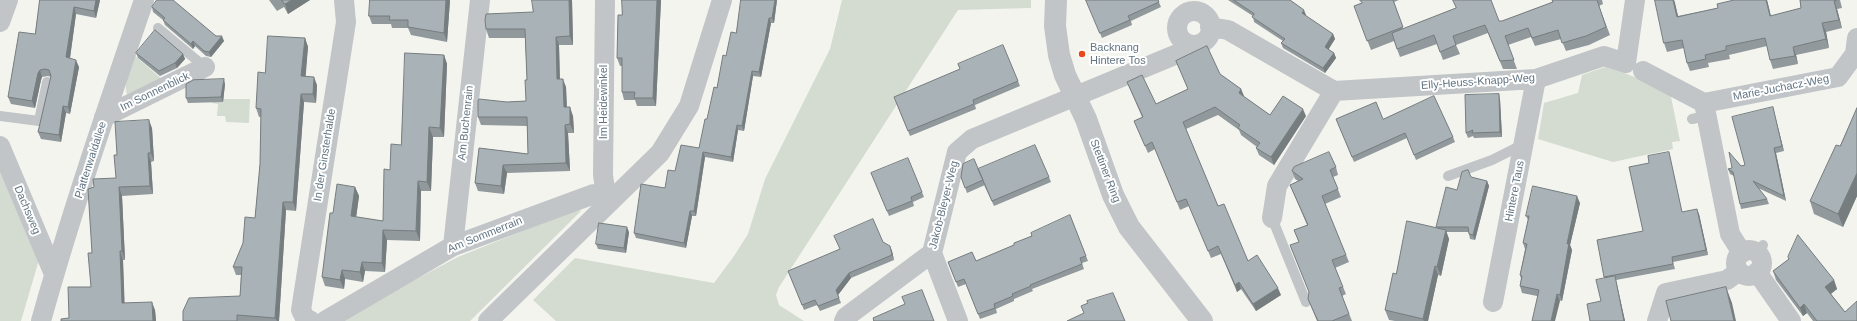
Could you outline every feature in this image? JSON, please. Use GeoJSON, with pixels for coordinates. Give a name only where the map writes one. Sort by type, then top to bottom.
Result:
{"type":"FeatureCollection","features":[{"type":"Feature","properties":{"kind":"street"},"geometry":{"type":"LineString","coordinates":[[0,22],[8,0]]}},
{"type":"Feature","properties":{"kind":"street","name":"Plattenwaldallee"},"geometry":{"type":"LineString","coordinates":[[41,321],[54,274],[104,117],[144,0]]}},
{"type":"Feature","properties":{"kind":"street","name":"In der Ginsterhalde"},"geometry":{"type":"LineString","coordinates":[[306,316],[346,22],[344,0]]}},
{"type":"Feature","properties":{"kind":"street","name":"Am Buchenrain"},"geometry":{"type":"LineString","coordinates":[[453,246],[480,0]]}},
{"type":"Feature","properties":{"kind":"street","name":"Im Heidewinkel"},"geometry":{"type":"LineString","coordinates":[[605,0],[603,175],[607,204]]}},
{"type":"Feature","properties":{"kind":"street"},"geometry":{"type":"LineString","coordinates":[[488,321],[660,153],[689,106],[722,0]]}},
{"type":"Feature","properties":{"kind":"street","name":"Stettiner Ring"},"geometry":{"type":"LineString","coordinates":[[1056,0],[1055,26],[1059,55],[1074,97],[1088,126],[1113,195],[1129,227],[1202,321]]}},
{"type":"Feature","properties":{"kind":"street","name":"Elly-Heuss-Knapp-Weg"},"geometry":{"type":"LineString","coordinates":[[1334,91],[1536,79],[1562,76],[1604,56],[1626,63],[1635,0]]}},
{"type":"Feature","properties":{"kind":"street"},"geometry":{"type":"LineString","coordinates":[[1191,6],[1202,14],[1209,22],[1210,27],[1208,37],[1200,44],[1190,45],[1185,43],[1179,35],[1177,25],[1182,16],[1191,6]]}},
{"type":"Feature","properties":{"kind":"street"},"geometry":{"type":"LineString","coordinates":[[1210,27],[1228,30],[1308,83],[1334,91],[1278,186],[1272,218]]}},
{"type":"Feature","properties":{"kind":"street"},"geometry":{"type":"LineString","coordinates":[[1074,97],[1182,52],[1185,43]]}},
{"type":"Feature","properties":{"kind":"street","name":"Marie-Juchacz-Weg"},"geometry":{"type":"LineString","coordinates":[[1701,113],[1838,77],[1856,49]]}},
{"type":"Feature","properties":{"kind":"street","name":"Im Sonnenblick"},"geometry":{"type":"LineString","coordinates":[[104,117],[205,67]]}},
{"type":"Feature","properties":{"kind":"street"},"geometry":{"type":"LineString","coordinates":[[1643,71],[1701,113],[1730,234],[1752,259],[1791,321]]}},
{"type":"Feature","properties":{"kind":"street","name":"Hintere Taus"},"geometry":{"type":"LineString","coordinates":[[1494,302],[1536,79]]}},
{"type":"Feature","properties":{"kind":"street","name":"Jakob-Bleyer-Weg"},"geometry":{"type":"LineString","coordinates":[[844,321],[846,317],[932,253],[957,152],[972,139],[1074,97]]}},
{"type":"Feature","properties":{"kind":"street","name":"Dachsweg"},"geometry":{"type":"LineString","coordinates":[[0,146],[54,274]]}},
{"type":"Feature","properties":{"kind":"street","name":"Am Sommerrain"},"geometry":{"type":"LineString","coordinates":[[325,321],[453,246],[594,194],[607,204]]}},
{"type":"Feature","properties":{"kind":"street"},"geometry":{"type":"LineString","coordinates":[[932,253],[958,321]]}},
{"type":"Feature","properties":{"kind":"street"},"geometry":{"type":"LineString","coordinates":[[1657,321],[1666,293],[1727,280],[1752,259]]}},
{"type":"Feature","properties":{"kind":"lane"},"geometry":{"type":"LineString","coordinates":[[158,28],[205,67]]}},
{"type":"Feature","properties":{"kind":"lane"},"geometry":{"type":"LineString","coordinates":[[0,116],[40,120],[47,82]]}},
{"type":"Feature","properties":{"kind":"lane"},"geometry":{"type":"LineString","coordinates":[[1448,176],[1492,160],[1524,144]]}},
{"type":"Feature","properties":{"kind":"lane"},"geometry":{"type":"LineString","coordinates":[[1272,218],[1306,302]]}},
{"type":"Feature","properties":{"kind":"shaded area"},"geometry":{"type":"Polygon","coordinates":[[[842,0],[1031,0],[1031,8],[958,10],[779,287],[776,295],[779,305],[804,321],[556,321],[533,300],[575,258],[714,283],[748,234],[765,179],[830,49],[842,0]]]}},
{"type":"Feature","properties":{"kind":"shaded area"},"geometry":{"type":"Polygon","coordinates":[[[135,56],[163,80],[128,97],[126,92],[126,82],[135,56]]]}},
{"type":"Feature","properties":{"kind":"shaded area"},"geometry":{"type":"Polygon","coordinates":[[[1608,66],[1670,92],[1680,141],[1672,142],[1673,149],[1613,162],[1538,139],[1544,103],[1578,93],[1582,75],[1608,66]]]}},
{"type":"Feature","properties":{"kind":"shaded area"},"geometry":{"type":"Polygon","coordinates":[[[213,99],[250,99],[249,123],[226,122],[225,116],[217,116],[218,104],[212,103],[213,99]]]}},
{"type":"Feature","properties":{"kind":"shaded area"},"geometry":{"type":"Polygon","coordinates":[[[0,158],[41,253],[21,321],[0,321],[0,158]]]}},
{"type":"Feature","properties":{"kind":"shaded area"},"geometry":{"type":"Polygon","coordinates":[[[577,209],[581,211],[470,321],[337,321],[458,257],[577,209]]]}},
{"type":"Feature","properties":{"kind":"building"},"geometry":{"type":"Polygon","coordinates":[[[40,0],[96,0],[94,11],[74,7],[66,57],[76,60],[68,107],[63,106],[59,135],[38,132],[51,76],[49,70],[40,70],[38,73],[32,101],[8,97],[19,32],[35,34],[40,0]]]}},
{"type":"Feature","properties":{"kind":"building"},"geometry":{"type":"Polygon","coordinates":[[[157,0],[173,0],[216,36],[222,36],[209,52],[204,51],[193,41],[191,44],[163,20],[165,18],[152,7],[157,0]]]}},
{"type":"Feature","properties":{"kind":"building"},"geometry":{"type":"Polygon","coordinates":[[[282,0],[292,0],[285,4],[282,0]]]}},
{"type":"Feature","properties":{"kind":"building"},"geometry":{"type":"Polygon","coordinates":[[[370,0],[446,0],[444,33],[408,27],[408,20],[389,20],[390,16],[369,16],[370,0]]]}},
{"type":"Feature","properties":{"kind":"building"},"geometry":{"type":"Polygon","coordinates":[[[532,0],[569,0],[570,36],[556,37],[557,79],[563,79],[564,107],[570,107],[570,124],[565,125],[566,163],[503,165],[501,186],[475,183],[479,148],[528,154],[527,117],[478,117],[478,101],[479,99],[507,102],[526,101],[525,80],[527,80],[525,29],[486,29],[485,20],[486,14],[533,12],[532,0]]]}},
{"type":"Feature","properties":{"kind":"building"},"geometry":{"type":"Polygon","coordinates":[[[622,0],[657,0],[653,98],[634,98],[635,92],[622,92],[622,58],[617,58],[618,15],[622,15],[622,0]]]}},
{"type":"Feature","properties":{"kind":"building"},"geometry":{"type":"Polygon","coordinates":[[[741,0],[775,0],[772,18],[769,18],[759,72],[752,71],[742,126],[737,125],[731,157],[703,152],[694,211],[690,211],[684,243],[634,233],[641,184],[665,188],[668,170],[675,171],[681,145],[699,148],[714,87],[717,88],[723,55],[726,56],[731,32],[736,33],[741,0]]]}},
{"type":"Feature","properties":{"kind":"building"},"geometry":{"type":"Polygon","coordinates":[[[1086,0],[1158,0],[1159,2],[1128,16],[1130,20],[1100,33],[1086,0]]]}},
{"type":"Feature","properties":{"kind":"building"},"geometry":{"type":"Polygon","coordinates":[[[1234,0],[1290,0],[1304,10],[1302,13],[1333,34],[1325,47],[1334,53],[1323,68],[1281,43],[1285,39],[1252,17],[1254,14],[1234,0]]]}},
{"type":"Feature","properties":{"kind":"building"},"geometry":{"type":"Polygon","coordinates":[[[1360,0],[1393,0],[1403,27],[1367,41],[1354,6],[1362,3],[1360,0]]]}},
{"type":"Feature","properties":{"kind":"building"},"geometry":{"type":"Polygon","coordinates":[[[1453,0],[1491,0],[1499,21],[1502,21],[1553,2],[1552,0],[1597,0],[1606,27],[1586,36],[1562,43],[1558,30],[1532,38],[1528,28],[1505,36],[1514,60],[1500,61],[1485,25],[1453,36],[1456,45],[1440,52],[1434,35],[1397,49],[1392,33],[1456,8],[1453,0]]]}},
{"type":"Feature","properties":{"kind":"building"},"geometry":{"type":"Polygon","coordinates":[[[1655,0],[1673,0],[1677,17],[1718,8],[1717,4],[1734,0],[1766,0],[1770,16],[1801,8],[1800,0],[1837,0],[1834,1],[1839,20],[1822,23],[1826,39],[1793,47],[1795,56],[1770,60],[1765,38],[1726,46],[1726,50],[1705,55],[1706,59],[1687,63],[1682,40],[1664,43],[1655,0]]]}},
{"type":"Feature","properties":{"kind":"building"},"geometry":{"type":"Polygon","coordinates":[[[155,30],[183,54],[175,63],[159,71],[136,53],[155,30]]]}},
{"type":"Feature","properties":{"kind":"building"},"geometry":{"type":"Polygon","coordinates":[[[268,36],[305,38],[301,76],[314,77],[313,94],[301,94],[293,202],[283,202],[275,318],[237,315],[237,321],[183,321],[183,311],[189,298],[240,296],[242,267],[233,267],[243,243],[245,217],[255,218],[260,164],[261,109],[256,108],[258,72],[265,73],[268,36]]]}},
{"type":"Feature","properties":{"kind":"building"},"geometry":{"type":"Polygon","coordinates":[[[1003,45],[1018,81],[973,100],[974,104],[908,131],[894,97],[960,69],[958,64],[1003,45]]]}},
{"type":"Feature","properties":{"kind":"building"},"geometry":{"type":"Polygon","coordinates":[[[1207,46],[1220,74],[1241,89],[1239,93],[1270,115],[1283,96],[1303,109],[1271,157],[1256,148],[1260,143],[1238,128],[1240,125],[1215,107],[1183,122],[1218,206],[1224,204],[1248,261],[1257,255],[1278,288],[1253,304],[1239,282],[1235,285],[1218,246],[1208,251],[1186,199],[1177,202],[1152,142],[1145,146],[1134,121],[1143,117],[1127,82],[1142,75],[1156,104],[1188,89],[1176,61],[1207,46]]]}},
{"type":"Feature","properties":{"kind":"building"},"geometry":{"type":"Polygon","coordinates":[[[405,53],[444,55],[440,128],[429,127],[427,182],[418,181],[416,231],[383,230],[382,263],[362,262],[360,272],[342,270],[340,280],[322,277],[330,213],[333,213],[337,184],[355,187],[351,216],[383,221],[384,169],[390,170],[391,144],[401,145],[405,53]]]}},
{"type":"Feature","properties":{"kind":"building"},"geometry":{"type":"Polygon","coordinates":[[[224,79],[221,97],[186,98],[186,84],[193,80],[224,79]]]}},
{"type":"Feature","properties":{"kind":"building"},"geometry":{"type":"Polygon","coordinates":[[[1499,94],[1500,132],[1472,133],[1473,130],[1466,133],[1465,95],[1499,94]]]}},
{"type":"Feature","properties":{"kind":"building"},"geometry":{"type":"Polygon","coordinates":[[[1434,96],[1453,137],[1414,155],[1405,133],[1352,157],[1336,119],[1376,102],[1383,119],[1434,96]]]}},
{"type":"Feature","properties":{"kind":"building"},"geometry":{"type":"Polygon","coordinates":[[[1773,107],[1782,146],[1774,148],[1784,196],[1753,181],[1767,199],[1740,204],[1733,172],[1728,169],[1732,168],[1729,152],[1741,166],[1745,165],[1732,117],[1773,107]]]}},
{"type":"Feature","properties":{"kind":"building"},"geometry":{"type":"Polygon","coordinates":[[[1857,108],[1857,173],[1838,214],[1810,201],[1836,145],[1840,146],[1857,108]]]}},
{"type":"Feature","properties":{"kind":"building"},"geometry":{"type":"Polygon","coordinates":[[[149,120],[151,153],[148,153],[150,186],[119,187],[122,251],[120,251],[122,303],[152,302],[153,321],[61,321],[61,319],[69,318],[68,287],[91,287],[88,253],[92,253],[88,189],[94,187],[93,179],[116,178],[114,155],[117,155],[115,122],[149,120]]]}},
{"type":"Feature","properties":{"kind":"building"},"geometry":{"type":"Polygon","coordinates":[[[1035,145],[1049,177],[992,201],[978,169],[1035,145]]]}},
{"type":"Feature","properties":{"kind":"building"},"geometry":{"type":"Polygon","coordinates":[[[1329,152],[1336,167],[1330,170],[1338,189],[1322,196],[1346,255],[1332,260],[1343,287],[1339,288],[1349,314],[1332,321],[1318,321],[1308,299],[1309,292],[1290,245],[1299,242],[1294,230],[1308,225],[1290,185],[1303,179],[1292,171],[1294,167],[1329,152]]]}},
{"type":"Feature","properties":{"kind":"building"},"geometry":{"type":"Polygon","coordinates":[[[1669,152],[1682,212],[1697,209],[1706,250],[1672,257],[1673,264],[1604,277],[1597,240],[1643,231],[1629,167],[1649,163],[1648,156],[1669,152]]]}},
{"type":"Feature","properties":{"kind":"building"},"geometry":{"type":"Polygon","coordinates":[[[908,158],[922,192],[911,197],[912,201],[887,211],[871,173],[908,158]]]}},
{"type":"Feature","properties":{"kind":"building"},"geometry":{"type":"Polygon","coordinates":[[[974,159],[983,180],[965,188],[961,177],[963,164],[974,159]]]}},
{"type":"Feature","properties":{"kind":"building"},"geometry":{"type":"Polygon","coordinates":[[[1468,170],[1471,177],[1487,181],[1473,235],[1469,234],[1468,227],[1436,227],[1446,187],[1457,190],[1462,172],[1468,170]]]}},
{"type":"Feature","properties":{"kind":"building"},"geometry":{"type":"Polygon","coordinates":[[[1533,186],[1577,196],[1567,244],[1569,243],[1560,295],[1557,294],[1551,321],[1532,321],[1539,290],[1520,286],[1522,276],[1520,275],[1527,244],[1523,243],[1529,216],[1526,216],[1533,186]]]}},
{"type":"Feature","properties":{"kind":"building"},"geometry":{"type":"Polygon","coordinates":[[[1070,215],[1086,256],[1080,258],[1082,264],[1030,285],[1031,286],[1012,294],[1013,296],[994,304],[995,308],[978,314],[964,279],[956,282],[948,262],[972,252],[976,261],[1014,245],[1014,243],[1032,236],[1031,233],[1070,215]]]}},
{"type":"Feature","properties":{"kind":"building"},"geometry":{"type":"Polygon","coordinates":[[[873,219],[883,242],[890,246],[892,255],[849,273],[836,290],[839,298],[818,306],[815,300],[802,305],[788,271],[840,249],[834,236],[873,219]]]}},
{"type":"Feature","properties":{"kind":"building"},"geometry":{"type":"Polygon","coordinates":[[[1407,221],[1446,230],[1437,267],[1435,266],[1423,319],[1385,310],[1393,273],[1396,274],[1407,221]]]}},
{"type":"Feature","properties":{"kind":"building"},"geometry":{"type":"Polygon","coordinates":[[[599,223],[627,227],[624,248],[596,244],[599,223]]]}},
{"type":"Feature","properties":{"kind":"building"},"geometry":{"type":"Polygon","coordinates":[[[1798,235],[1834,280],[1825,287],[1845,312],[1857,301],[1857,321],[1817,321],[1804,304],[1800,308],[1773,271],[1789,259],[1788,257],[1798,235]]]}},
{"type":"Feature","properties":{"kind":"building"},"geometry":{"type":"Polygon","coordinates":[[[1615,276],[1624,321],[1590,321],[1587,304],[1601,301],[1596,280],[1615,276]]]}},
{"type":"Feature","properties":{"kind":"building"},"geometry":{"type":"Polygon","coordinates":[[[1726,287],[1734,321],[1671,321],[1666,301],[1726,287]]]}},
{"type":"Feature","properties":{"kind":"building"},"geometry":{"type":"Polygon","coordinates":[[[922,290],[934,321],[874,321],[873,318],[905,304],[902,297],[922,290]]]}},
{"type":"Feature","properties":{"kind":"building"},"geometry":{"type":"Polygon","coordinates":[[[1113,293],[1125,321],[1067,321],[1084,313],[1081,306],[1088,303],[1087,301],[1113,293]]]}},
{"type":"Feature","properties":{"kind":"place","name":"Backnang Hintere Tos"},"geometry":{"type":"Point","coordinates":[1082,54]}}]}
